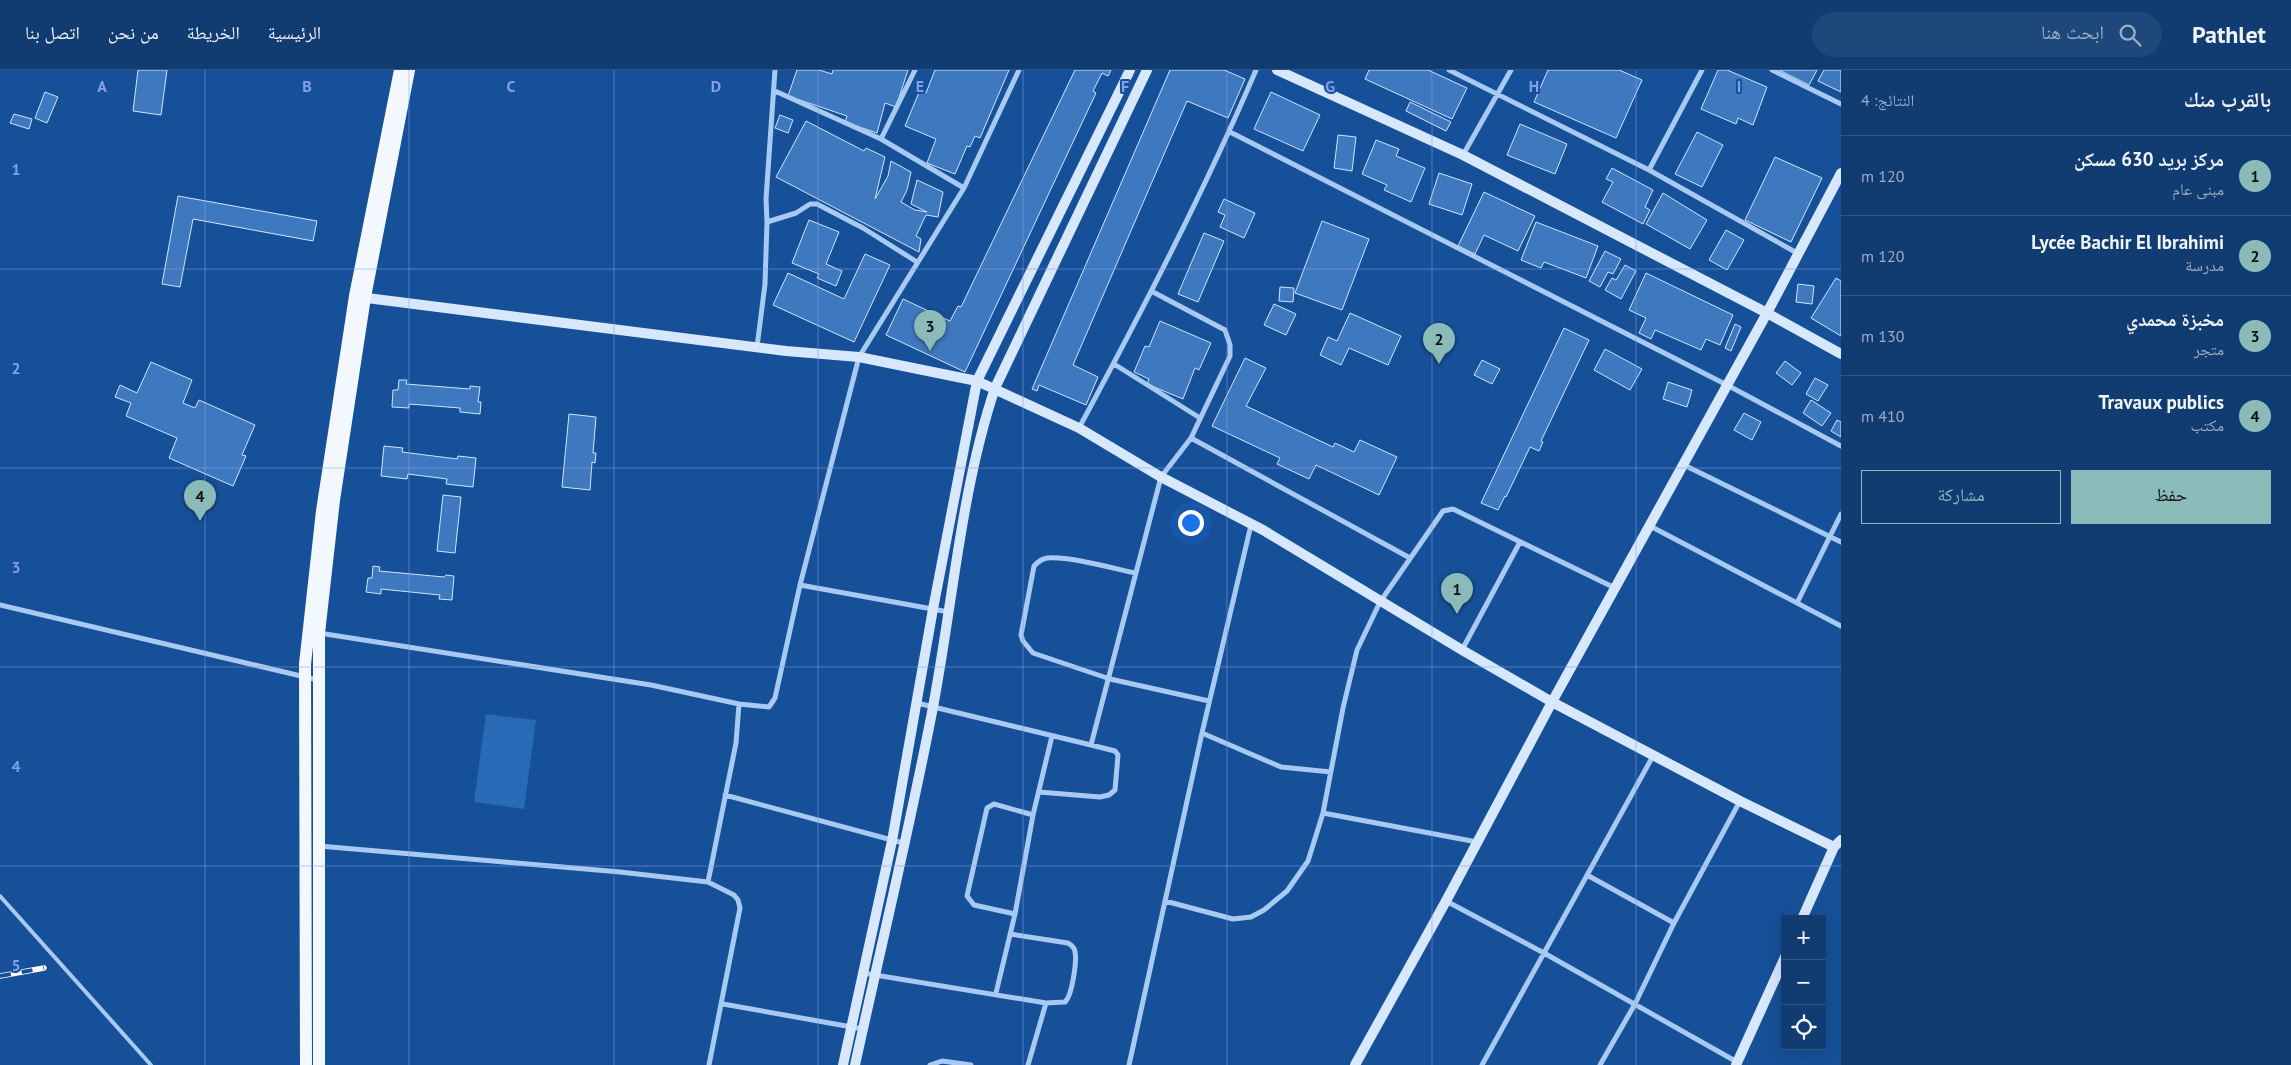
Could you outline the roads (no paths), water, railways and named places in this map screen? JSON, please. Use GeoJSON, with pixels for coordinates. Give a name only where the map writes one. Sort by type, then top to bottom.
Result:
{"type":"FeatureCollection","features":[{"type":"Feature","properties":{"kind":"main road"},"geometry":{"type":"LineString","coordinates":[[319,1065],[304,676],[314,633],[322,511],[400,70]]}},
{"type":"Feature","properties":{"kind":"main road"},"geometry":{"type":"LineString","coordinates":[[360,297],[409,70]]}},
{"type":"Feature","properties":{"kind":"main road"},"geometry":{"type":"LineString","coordinates":[[306,1065],[319,680],[314,633]]}},
{"type":"Feature","properties":{"kind":"street"},"geometry":{"type":"LineString","coordinates":[[757,347],[765,284],[768,159],[776,70]]}},
{"type":"Feature","properties":{"kind":"street"},"geometry":{"type":"LineString","coordinates":[[881,139],[915,70]]}},
{"type":"Feature","properties":{"kind":"street"},"geometry":{"type":"LineString","coordinates":[[314,633],[651,685],[739,704],[767,707],[774,700],[800,585],[859,357],[964,188],[1019,70]]}},
{"type":"Feature","properties":{"kind":"street"},"geometry":{"type":"LineString","coordinates":[[843,1065],[892,841],[933,609],[977,381],[1130,70]]}},
{"type":"Feature","properties":{"kind":"street"},"geometry":{"type":"LineString","coordinates":[[855,1065],[933,708],[967,504],[989,407],[995,388],[1147,70]]}},
{"type":"Feature","properties":{"kind":"street"},"geometry":{"type":"LineString","coordinates":[[1079,428],[1153,292],[1194,202],[1230,132],[1256,70]]}},
{"type":"Feature","properties":{"kind":"street"},"geometry":{"type":"LineString","coordinates":[[1277,70],[1463,155],[1767,313],[1841,354]]}},
{"type":"Feature","properties":{"kind":"street"},"geometry":{"type":"LineString","coordinates":[[1450,70],[1649,170],[1797,254]]}},
{"type":"Feature","properties":{"kind":"street"},"geometry":{"type":"LineString","coordinates":[[1463,155],[1511,70]]}},
{"type":"Feature","properties":{"kind":"street"},"geometry":{"type":"LineString","coordinates":[[1649,170],[1702,70]]}},
{"type":"Feature","properties":{"kind":"street"},"geometry":{"type":"LineString","coordinates":[[1772,70],[1841,104]]}},
{"type":"Feature","properties":{"kind":"street"},"geometry":{"type":"LineString","coordinates":[[775,91],[881,139],[964,188]]}},
{"type":"Feature","properties":{"kind":"street"},"geometry":{"type":"LineString","coordinates":[[1230,132],[1841,446]]}},
{"type":"Feature","properties":{"kind":"street"},"geometry":{"type":"LineString","coordinates":[[1355,1065],[1446,901],[1682,464],[1767,313],[1841,173]]}},
{"type":"Feature","properties":{"kind":"street"},"geometry":{"type":"LineString","coordinates":[[767,222],[796,213],[810,204],[817,204],[863,228],[917,262]]}},
{"type":"Feature","properties":{"kind":"street"},"geometry":{"type":"LineString","coordinates":[[1091,745],[1110,679],[1135,573],[1161,477],[1190,438],[1230,356],[1228,337],[1225,330],[1153,292]]}},
{"type":"Feature","properties":{"kind":"street"},"geometry":{"type":"LineString","coordinates":[[360,297],[757,347],[859,357],[977,381],[995,388],[1079,428],[1161,477],[1252,524],[1380,602],[1552,702],[1740,801],[1838,843],[1804,915]]}},
{"type":"Feature","properties":{"kind":"street"},"geometry":{"type":"LineString","coordinates":[[1114,364],[1200,418]]}},
{"type":"Feature","properties":{"kind":"street"},"geometry":{"type":"LineString","coordinates":[[1190,438],[1410,558]]}},
{"type":"Feature","properties":{"kind":"street"},"geometry":{"type":"LineString","coordinates":[[1682,464],[1841,542]]}},
{"type":"Feature","properties":{"kind":"street"},"geometry":{"type":"LineString","coordinates":[[1164,901],[1232,919],[1251,917],[1264,910],[1287,891],[1308,861],[1324,813],[1343,708],[1357,650],[1380,602],[1444,511],[1453,509],[1616,588]]}},
{"type":"Feature","properties":{"kind":"street"},"geometry":{"type":"LineString","coordinates":[[1798,604],[1841,514]]}},
{"type":"Feature","properties":{"kind":"street"},"geometry":{"type":"LineString","coordinates":[[1128,1065],[1202,733],[1252,524]]}},
{"type":"Feature","properties":{"kind":"street"},"geometry":{"type":"LineString","coordinates":[[1650,526],[1841,626]]}},
{"type":"Feature","properties":{"kind":"street"},"geometry":{"type":"LineString","coordinates":[[1462,650],[1520,542]]}},
{"type":"Feature","properties":{"kind":"street"},"geometry":{"type":"LineString","coordinates":[[1135,573],[1064,559],[1047,558],[1040,560],[1034,566],[1021,635],[1023,641],[1033,653],[1110,679],[1210,701]]}},
{"type":"Feature","properties":{"kind":"street"},"geometry":{"type":"LineString","coordinates":[[800,585],[949,612]]}},
{"type":"Feature","properties":{"kind":"street"},"geometry":{"type":"LineString","coordinates":[[0,605],[319,680]]}},
{"type":"Feature","properties":{"kind":"street"},"geometry":{"type":"LineString","coordinates":[[916,703],[1115,751],[1118,755],[1119,760],[1113,793],[1100,797],[1039,792]]}},
{"type":"Feature","properties":{"kind":"street"},"geometry":{"type":"LineString","coordinates":[[708,882],[736,743],[739,704]]}},
{"type":"Feature","properties":{"kind":"street"},"geometry":{"type":"LineString","coordinates":[[1202,733],[1281,767],[1331,772]]}},
{"type":"Feature","properties":{"kind":"street"},"geometry":{"type":"LineString","coordinates":[[996,993],[1015,914],[1033,815],[1052,736]]}},
{"type":"Feature","properties":{"kind":"street"},"geometry":{"type":"LineString","coordinates":[[1482,1065],[1654,755]]}},
{"type":"Feature","properties":{"kind":"street"},"geometry":{"type":"LineString","coordinates":[[725,795],[903,843]]}},
{"type":"Feature","properties":{"kind":"street"},"geometry":{"type":"LineString","coordinates":[[1600,1065],[1635,1004],[1674,923],[1740,801]]}},
{"type":"Feature","properties":{"kind":"street"},"geometry":{"type":"LineString","coordinates":[[1015,914],[974,905],[967,896],[987,808],[994,804],[1033,815]]}},
{"type":"Feature","properties":{"kind":"street"},"geometry":{"type":"LineString","coordinates":[[1324,813],[1477,842]]}},
{"type":"Feature","properties":{"kind":"street"},"geometry":{"type":"LineString","coordinates":[[312,845],[620,872],[708,882],[734,895],[738,900],[740,908],[723,1004],[709,1065]]}},
{"type":"Feature","properties":{"kind":"street"},"geometry":{"type":"LineString","coordinates":[[1587,875],[1674,923]]}},
{"type":"Feature","properties":{"kind":"street"},"geometry":{"type":"LineString","coordinates":[[1446,901],[1544,953],[1737,1064],[1784,960]]}},
{"type":"Feature","properties":{"kind":"street"},"geometry":{"type":"LineString","coordinates":[[863,973],[996,993],[1046,1003],[1061,1004],[1068,999],[1075,949],[1068,942],[1010,934]]}},
{"type":"Feature","properties":{"kind":"street"},"geometry":{"type":"LineString","coordinates":[[1028,1065],[1046,1003]]}},
{"type":"Feature","properties":{"kind":"street"},"geometry":{"type":"LineString","coordinates":[[723,1004],[863,1029]]}},
{"type":"Feature","properties":{"kind":"street"},"geometry":{"type":"LineString","coordinates":[[930,1065],[942,1061],[971,1065]]}},
{"type":"Feature","properties":{"kind":"lane"},"geometry":{"type":"LineString","coordinates":[[0,896],[151,1065]]}},
{"type":"Feature","properties":{"kind":"railway"},"geometry":{"type":"LineString","coordinates":[[0,976],[44,968]]}},
{"type":"Feature","properties":{"kind":"place","name":"مخبزة محمدي"},"geometry":{"type":"Point","coordinates":[930,351]}},
{"type":"Feature","properties":{"kind":"place","name":"Lycée Bachir El Ibrahimi"},"geometry":{"type":"Point","coordinates":[1439,364]}},
{"type":"Feature","properties":{"kind":"place","name":"Travaux publics"},"geometry":{"type":"Point","coordinates":[200,521]}},
{"type":"Feature","properties":{"kind":"place","name":"مركز بريد 630 مسكن"},"geometry":{"type":"Point","coordinates":[1457,614]}}]}
